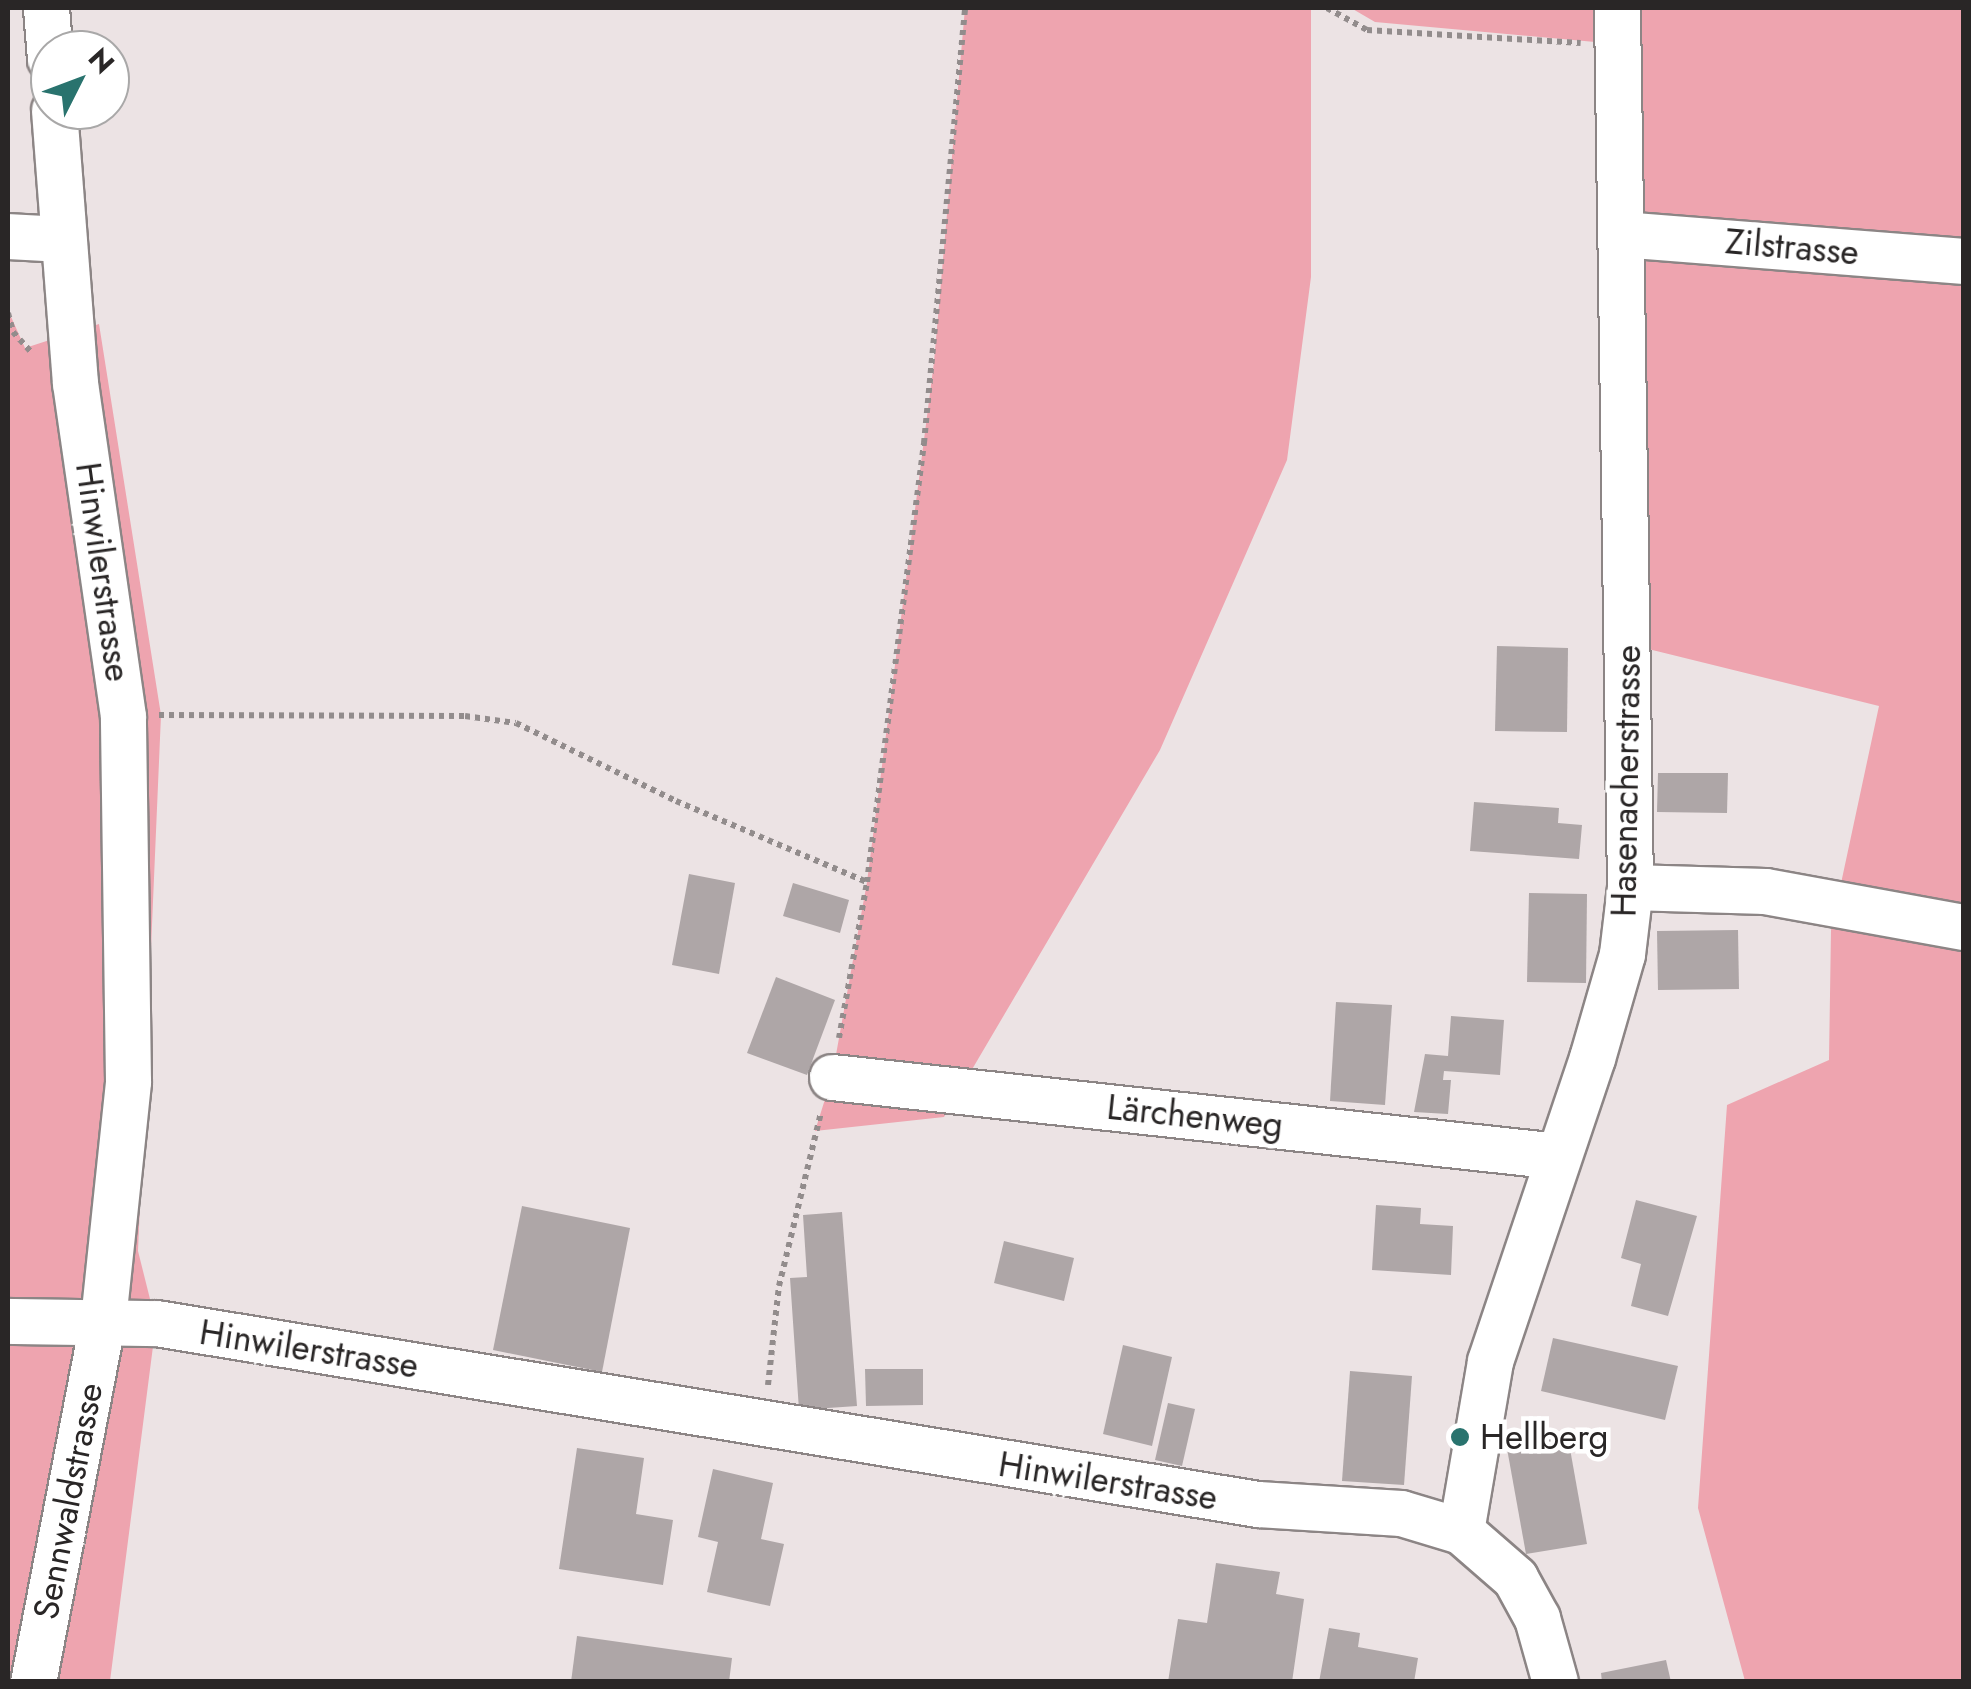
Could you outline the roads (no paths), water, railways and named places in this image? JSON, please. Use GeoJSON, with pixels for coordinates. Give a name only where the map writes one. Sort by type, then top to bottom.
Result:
{"type":"FeatureCollection","features":[{"type":"Feature","properties":{"kind":"street","name":"Hasenacherstrasse"},"geometry":{"type":"LineString","coordinates":[[1461,1531],[1475,1477],[1490,1361],[1622,954],[1630,887],[1617,26]]}},
{"type":"Feature","properties":{"kind":"street","name":"Hinwilerstrasse"},"geometry":{"type":"LineString","coordinates":[[55,130],[76,382],[123,716],[130,847],[124,1155],[103,1320],[175,1326],[764,1426],[1258,1504],[1400,1513],[1461,1531],[1514,1578],[1537,1618],[1555,1682]]}},
{"type":"Feature","properties":{"kind":"street","name":"Zilstrasse"},"geometry":{"type":"LineString","coordinates":[[1620,234],[1964,261]]}},
{"type":"Feature","properties":{"kind":"street"},"geometry":{"type":"LineString","coordinates":[[8,236],[62,239]]}},
{"type":"Feature","properties":{"kind":"street"},"geometry":{"type":"LineString","coordinates":[[1630,887],[1766,891],[1964,927]]}},
{"type":"Feature","properties":{"kind":"street","name":"Lärchenweg"},"geometry":{"type":"LineString","coordinates":[[832,1077],[1558,1156]]}},
{"type":"Feature","properties":{"kind":"street"},"geometry":{"type":"LineString","coordinates":[[8,1321],[103,1320]]}},
{"type":"Feature","properties":{"kind":"street","name":"Sennwaldstrasse"},"geometry":{"type":"LineString","coordinates":[[33,1682],[103,1320]]}},
{"type":"Feature","properties":{"kind":"place","name":"Hellberg"},"geometry":{"type":"Point","coordinates":[1460,1437]}}]}
